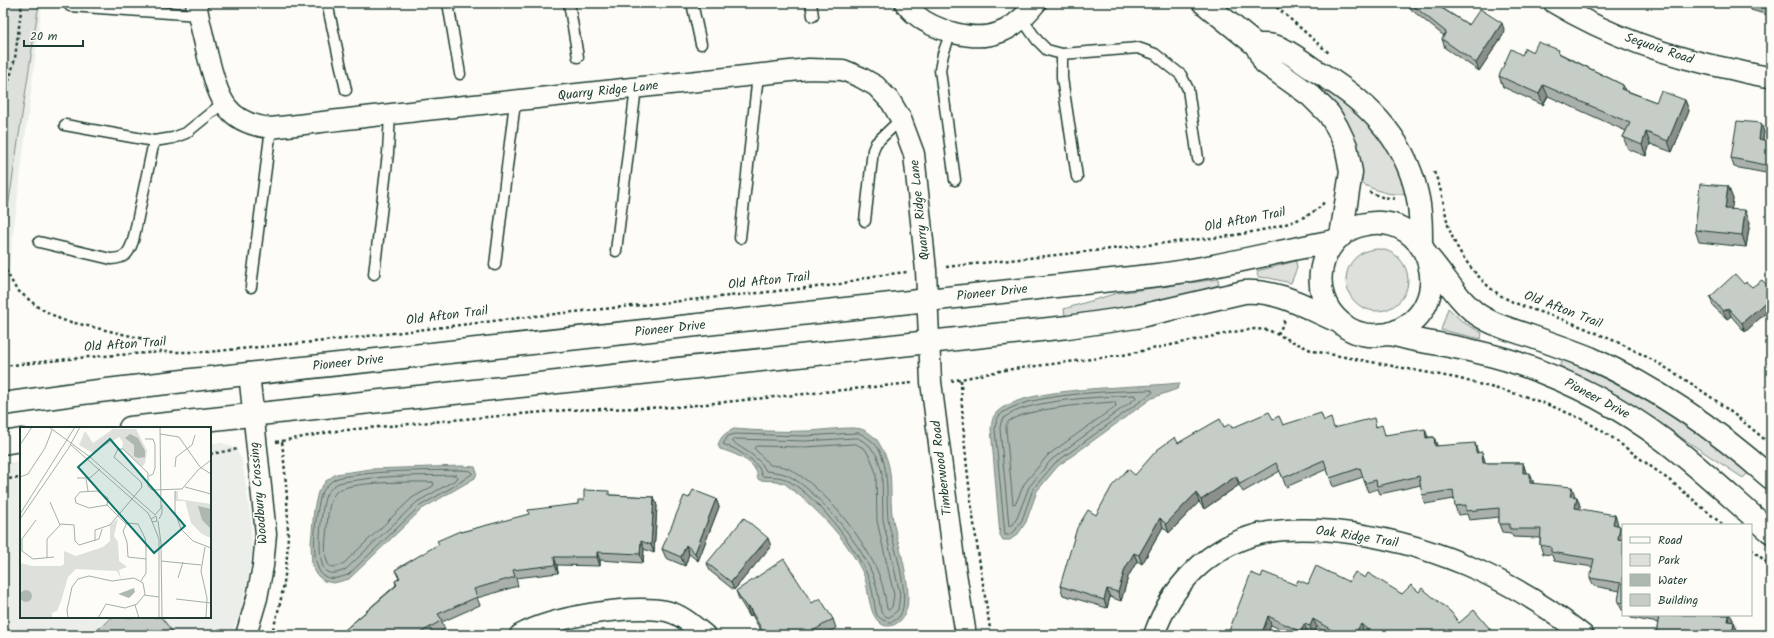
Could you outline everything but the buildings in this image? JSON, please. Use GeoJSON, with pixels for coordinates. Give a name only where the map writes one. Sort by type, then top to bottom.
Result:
{"type":"FeatureCollection","features":[{"type":"Feature","properties":{"kind":"street"},"geometry":{"type":"LineString","coordinates":[[905,3],[915,14],[932,25],[951,32],[977,37],[999,33],[1022,19],[1036,3]]}},
{"type":"Feature","properties":{"kind":"street"},"geometry":{"type":"LineString","coordinates":[[1204,3],[1256,45],[1265,63],[1310,95],[1334,122],[1344,140],[1349,157],[1351,172],[1350,186],[1338,238],[1323,260],[1320,282],[1325,304],[1338,321]]}},
{"type":"Feature","properties":{"kind":"street","name":"Sequoia Road"},"geometry":{"type":"LineString","coordinates":[[1554,3],[1570,13],[1630,40],[1699,63],[1771,77]]}},
{"type":"Feature","properties":{"kind":"street","name":"Quarry Ridge Lane"},"geometry":{"type":"LineString","coordinates":[[197,9],[214,78],[223,103],[231,112],[244,121],[255,126],[271,128],[809,69],[843,70],[876,86],[891,102],[901,119],[914,154],[928,300]]}},
{"type":"Feature","properties":{"kind":"street"},"geometry":{"type":"LineString","coordinates":[[139,427],[929,342],[1119,320],[1159,313],[1231,294],[1248,292],[1264,292],[1286,297],[1338,321],[1353,331],[1364,334],[1388,334],[1409,325],[1424,308],[1432,286],[1432,271],[1424,251],[1418,194],[1409,170],[1397,146],[1380,121],[1362,102],[1341,86],[1277,46],[1256,45]]}},
{"type":"Feature","properties":{"kind":"street"},"geometry":{"type":"LineString","coordinates":[[1338,238],[1356,226],[1368,224],[1380,223],[1403,230],[1413,236],[1459,296],[1478,314],[1497,324],[1579,353],[1634,380],[1668,399],[1706,424],[1771,478]]}},
{"type":"Feature","properties":{"kind":"street","name":"Pioneer Drive"},"geometry":{"type":"LineString","coordinates":[[3,404],[249,373],[1178,273],[1223,265],[1338,238]]}},
{"type":"Feature","properties":{"kind":"street","name":"Timberwood Road"},"geometry":{"type":"LineString","coordinates":[[928,300],[930,382],[955,568],[966,635]]}},
{"type":"Feature","properties":{"kind":"street","name":"Pioneer Drive"},"geometry":{"type":"LineString","coordinates":[[1388,334],[1488,354],[1532,368],[1578,388],[1614,407],[1660,438],[1771,532]]}},
{"type":"Feature","properties":{"kind":"street","name":"Woodbury Crossing"},"geometry":{"type":"LineString","coordinates":[[246,635],[257,598],[263,566],[266,534],[252,414],[249,373]]}},
{"type":"Feature","properties":{"kind":"street"},"geometry":{"type":"LineString","coordinates":[[3,443],[20,440]]}},
{"type":"Feature","properties":{"kind":"street","name":"Oak Ridge Trail"},"geometry":{"type":"LineString","coordinates":[[1154,635],[1163,613],[1179,587],[1194,570],[1211,557],[1230,545],[1250,536],[1271,532],[1305,529],[1341,532],[1378,538],[1418,548],[1452,559],[1525,595],[1550,610],[1583,635]]}},
{"type":"Feature","properties":{"kind":"street"},"geometry":{"type":"LineString","coordinates":[[520,635],[547,624],[575,616],[641,608],[668,611],[690,622],[705,635]]}},
{"type":"Feature","properties":{"kind":"lane"},"geometry":{"type":"LineString","coordinates":[[326,3],[346,90]]}},
{"type":"Feature","properties":{"kind":"lane"},"geometry":{"type":"LineString","coordinates":[[448,3],[460,74]]}},
{"type":"Feature","properties":{"kind":"lane"},"geometry":{"type":"LineString","coordinates":[[569,3],[578,57]]}},
{"type":"Feature","properties":{"kind":"lane"},"geometry":{"type":"LineString","coordinates":[[692,3],[701,44]]}},
{"type":"Feature","properties":{"kind":"lane"},"geometry":{"type":"LineString","coordinates":[[811,3],[813,16]]}},
{"type":"Feature","properties":{"kind":"lane"},"geometry":{"type":"LineString","coordinates":[[70,6],[197,9]]}},
{"type":"Feature","properties":{"kind":"lane"},"geometry":{"type":"LineString","coordinates":[[1022,19],[1037,40],[1047,50],[1062,54],[1138,48],[1155,54],[1181,75],[1188,89],[1198,159]]}},
{"type":"Feature","properties":{"kind":"lane"},"geometry":{"type":"LineString","coordinates":[[951,32],[943,54],[940,70],[955,180]]}},
{"type":"Feature","properties":{"kind":"lane"},"geometry":{"type":"LineString","coordinates":[[1062,54],[1062,78],[1077,176]]}},
{"type":"Feature","properties":{"kind":"lane"},"geometry":{"type":"LineString","coordinates":[[740,238],[758,75]]}},
{"type":"Feature","properties":{"kind":"lane"},"geometry":{"type":"LineString","coordinates":[[616,251],[636,88]]}},
{"type":"Feature","properties":{"kind":"lane"},"geometry":{"type":"LineString","coordinates":[[495,265],[515,102]]}},
{"type":"Feature","properties":{"kind":"lane"},"geometry":{"type":"LineString","coordinates":[[65,125],[154,141],[173,138],[186,132],[223,103]]}},
{"type":"Feature","properties":{"kind":"lane"},"geometry":{"type":"LineString","coordinates":[[374,274],[388,154],[390,114]]}},
{"type":"Feature","properties":{"kind":"lane"},"geometry":{"type":"LineString","coordinates":[[865,221],[873,150],[876,143],[901,119]]}},
{"type":"Feature","properties":{"kind":"lane"},"geometry":{"type":"LineString","coordinates":[[251,287],[271,128]]}},
{"type":"Feature","properties":{"kind":"lane"},"geometry":{"type":"LineString","coordinates":[[39,242],[110,259],[121,259],[129,252],[133,241],[154,141]]}},
{"type":"Feature","properties":{"kind":"path"},"geometry":{"type":"LineString","coordinates":[[3,104],[15,58],[22,3]]}},
{"type":"Feature","properties":{"kind":"path","name":"Old Afton Trail"},"geometry":{"type":"LineString","coordinates":[[954,266],[1254,232],[1293,221],[1314,212],[1326,200],[1332,184],[1350,186],[1392,199],[1402,199],[1440,187],[1448,224],[1455,241],[1480,278],[1499,296],[1599,334],[1647,358],[1692,383],[1718,401],[1771,445]]}},
{"type":"Feature","properties":{"kind":"path"},"geometry":{"type":"LineString","coordinates":[[3,265],[16,289],[38,306],[62,320],[144,339],[162,352]]}},
{"type":"Feature","properties":{"kind":"path","name":"Old Afton Trail"},"geometry":{"type":"LineString","coordinates":[[3,366],[88,357],[162,352],[207,352],[335,340],[535,316],[836,285],[873,276],[892,274]]}},
{"type":"Feature","properties":{"kind":"path"},"geometry":{"type":"LineString","coordinates":[[991,635],[972,503],[963,418],[961,380],[1005,370],[1123,355],[1233,332],[1255,329],[1268,330],[1312,351],[1456,378],[1544,403],[1584,420],[1610,436],[1677,486],[1722,524]]}},
{"type":"Feature","properties":{"kind":"path"},"geometry":{"type":"LineString","coordinates":[[211,454],[344,431],[568,410],[676,407],[909,383]]}},
{"type":"Feature","properties":{"kind":"path"},"geometry":{"type":"LineString","coordinates":[[3,479],[20,478]]}},
{"type":"Feature","properties":{"kind":"path"},"geometry":{"type":"LineString","coordinates":[[1752,550],[1771,566]]}},
{"type":"Feature","properties":{"kind":"shaded area"},"geometry":{"type":"Polygon","coordinates":[[[3,3],[42,3],[3,316],[3,3]]]}},
{"type":"Feature","properties":{"kind":"shaded area"},"geometry":{"type":"Polygon","coordinates":[[[211,443],[223,443],[231,446],[242,460],[251,521],[252,551],[248,582],[241,610],[231,635],[3,635],[3,463],[20,461],[20,618],[211,618],[211,443]]]}},
{"type":"Feature","properties":{"kind":"green space"},"geometry":{"type":"Polygon","coordinates":[[[3,3],[39,3],[3,241],[3,3]]]}},
{"type":"Feature","properties":{"kind":"green space"},"geometry":{"type":"Polygon","coordinates":[[[1316,81],[1347,100],[1389,147],[1408,193],[1389,193],[1360,183],[1313,87],[1316,81]]]}},
{"type":"Feature","properties":{"kind":"green space"},"geometry":{"type":"Polygon","coordinates":[[[1371,249],[1383,249],[1399,258],[1406,268],[1408,280],[1406,292],[1399,302],[1383,311],[1371,311],[1360,306],[1351,297],[1346,286],[1346,274],[1351,263],[1360,254],[1371,249]]]}},
{"type":"Feature","properties":{"kind":"green space"},"geometry":{"type":"Polygon","coordinates":[[[1296,261],[1297,268],[1291,283],[1258,277],[1257,271],[1296,261]]]}},
{"type":"Feature","properties":{"kind":"green space"},"geometry":{"type":"Polygon","coordinates":[[[1218,279],[1219,285],[1162,300],[1065,316],[1064,309],[1117,293],[1218,279]]]}},
{"type":"Feature","properties":{"kind":"green space"},"geometry":{"type":"Polygon","coordinates":[[[1448,308],[1463,322],[1482,333],[1481,339],[1441,330],[1448,308]]]}},
{"type":"Feature","properties":{"kind":"green space"},"geometry":{"type":"Polygon","coordinates":[[[1563,360],[1613,383],[1660,409],[1705,439],[1748,473],[1743,478],[1621,398],[1560,366],[1563,360]]]}},
{"type":"Feature","properties":{"kind":"water"},"geometry":{"type":"Polygon","coordinates":[[[1180,384],[1177,389],[1152,398],[1058,466],[1037,491],[1026,522],[1018,534],[1010,540],[1003,540],[1000,535],[991,429],[993,418],[997,412],[1011,403],[1031,397],[1083,390],[1180,384]]]}},
{"type":"Feature","properties":{"kind":"water"},"geometry":{"type":"Polygon","coordinates":[[[856,428],[866,431],[876,439],[886,456],[890,474],[893,520],[903,559],[908,591],[904,616],[897,623],[887,626],[878,621],[871,609],[865,579],[856,560],[839,535],[807,502],[784,483],[759,480],[754,467],[750,463],[735,454],[720,449],[718,445],[720,439],[726,433],[734,429],[761,431],[812,431],[856,428]]]}},
{"type":"Feature","properties":{"kind":"water"},"geometry":{"type":"Polygon","coordinates":[[[462,466],[475,467],[477,473],[475,478],[422,509],[349,579],[334,583],[324,581],[318,576],[312,566],[311,543],[314,509],[318,492],[326,481],[336,474],[371,469],[462,466]]]}}]}
